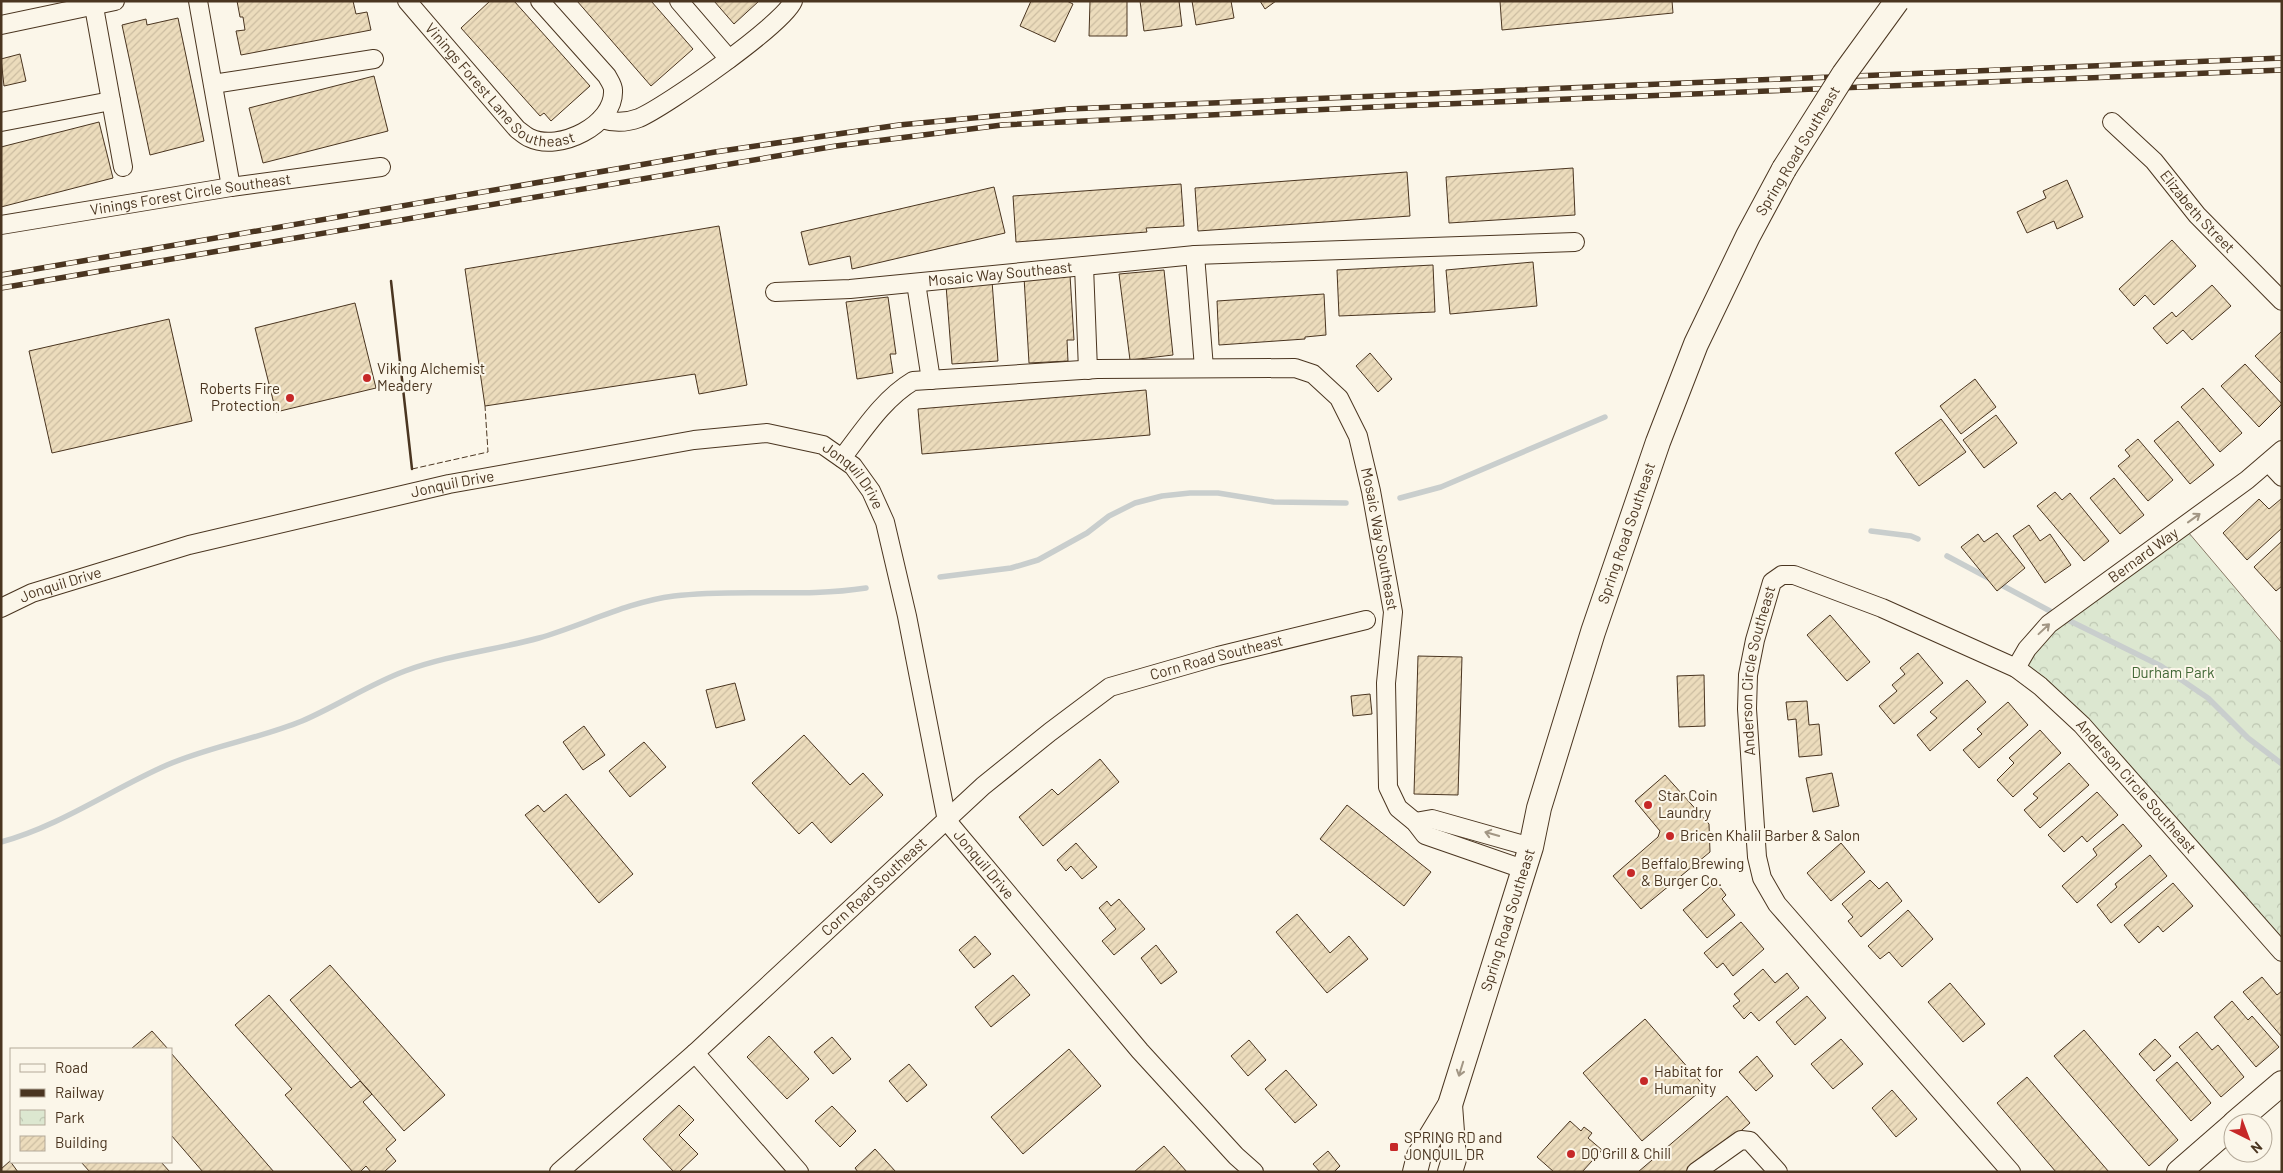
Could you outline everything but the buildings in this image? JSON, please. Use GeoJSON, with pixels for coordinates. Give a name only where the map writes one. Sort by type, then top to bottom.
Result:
{"type":"FeatureCollection","features":[{"type":"Feature","properties":{"kind":"main road","name":"Spring Road Southeast"},"geometry":{"type":"LineString","coordinates":[[1415,1172],[1420,1156],[1450,1105],[1531,847],[1538,808],[1590,642],[1658,442],[1696,344],[1748,236],[1784,168],[1844,74],[1897,1]]}},
{"type":"Feature","properties":{"kind":"main road"},"geometry":{"type":"LineString","coordinates":[[2247,1113],[2281,1085]]}},
{"type":"Feature","properties":{"kind":"main road","name":"Spring Road Southeast"},"geometry":{"type":"LineString","coordinates":[[1450,1105],[1454,1159],[1450,1172]]}},
{"type":"Feature","properties":{"kind":"main road"},"geometry":{"type":"LineString","coordinates":[[2179,1172],[2223,1134]]}},
{"type":"Feature","properties":{"kind":"street"},"geometry":{"type":"LineString","coordinates":[[1,25],[115,1]]}},
{"type":"Feature","properties":{"kind":"street"},"geometry":{"type":"LineString","coordinates":[[198,1],[231,187]]}},
{"type":"Feature","properties":{"kind":"street","name":"Vinings Forest Lane Southeast"},"geometry":{"type":"LineString","coordinates":[[407,1],[517,129],[531,139],[547,142],[565,140],[578,136],[601,120],[612,100],[613,89],[607,76],[540,1]]}},
{"type":"Feature","properties":{"kind":"street"},"geometry":{"type":"LineString","coordinates":[[679,1],[729,59]]}},
{"type":"Feature","properties":{"kind":"street","name":"Vinings Forest Lane Southeast"},"geometry":{"type":"LineString","coordinates":[[601,120],[621,122],[637,119],[667,104],[729,59],[786,12],[793,1]]}},
{"type":"Feature","properties":{"kind":"street"},"geometry":{"type":"LineString","coordinates":[[94,6],[123,167]]}},
{"type":"Feature","properties":{"kind":"street"},"geometry":{"type":"LineString","coordinates":[[213,84],[374,59]]}},
{"type":"Feature","properties":{"kind":"street"},"geometry":{"type":"LineString","coordinates":[[1,122],[111,101]]}},
{"type":"Feature","properties":{"kind":"street","name":"Elizabeth Street"},"geometry":{"type":"LineString","coordinates":[[2112,122],[2154,161],[2197,215],[2282,301]]}},
{"type":"Feature","properties":{"kind":"street","name":"Vinings Forest Circle Southeast"},"geometry":{"type":"LineString","coordinates":[[1,225],[231,187],[381,167]]}},
{"type":"Feature","properties":{"kind":"street","name":"Mosaic Way Southeast"},"geometry":{"type":"LineString","coordinates":[[775,292],[850,289],[1195,255],[1575,242]]}},
{"type":"Feature","properties":{"kind":"street"},"geometry":{"type":"LineString","coordinates":[[1195,255],[1204,368]]}},
{"type":"Feature","properties":{"kind":"street","name":"Mosaic Way Southeast"},"geometry":{"type":"LineString","coordinates":[[1084,266],[1088,370]]}},
{"type":"Feature","properties":{"kind":"street","name":"Mosaic Way Southeast"},"geometry":{"type":"LineString","coordinates":[[916,282],[931,380]]}},
{"type":"Feature","properties":{"kind":"street","name":"Mosaic Way Southeast"},"geometry":{"type":"LineString","coordinates":[[842,458],[880,409],[898,390],[913,381],[1088,370],[1295,368],[1313,374],[1339,398],[1358,436],[1371,491],[1393,612],[1386,683],[1388,787],[1398,808],[1415,822],[1425,835],[1523,869]]}},
{"type":"Feature","properties":{"kind":"street","name":"Jonquil Drive"},"geometry":{"type":"LineString","coordinates":[[1,608],[32,593],[189,545],[449,484],[694,440],[767,433],[823,445],[854,466],[871,491],[886,522],[907,616],[947,821],[1140,1051],[1236,1156],[1254,1172]]}},
{"type":"Feature","properties":{"kind":"street","name":"Bernard Way"},"geometry":{"type":"LineString","coordinates":[[2016,668],[2027,649],[2049,624],[2282,450]]}},
{"type":"Feature","properties":{"kind":"street"},"geometry":{"type":"LineString","coordinates":[[2268,462],[2282,477]]}},
{"type":"Feature","properties":{"kind":"street","name":"Anderson Circle Southeast"},"geometry":{"type":"LineString","coordinates":[[2011,1172],[1778,904],[1762,878],[1757,857],[1747,709],[1748,675],[1755,640],[1772,582],[1782,575],[1794,575],[1880,606],[2016,668],[2040,686],[2082,725],[2282,952]]}},
{"type":"Feature","properties":{"kind":"street","name":"Corn Road Southeast"},"geometry":{"type":"LineString","coordinates":[[559,1172],[695,1053],[983,786],[1110,687],[1218,656],[1366,620]]}},
{"type":"Feature","properties":{"kind":"street"},"geometry":{"type":"LineString","coordinates":[[1415,822],[1432,819],[1531,847]]}},
{"type":"Feature","properties":{"kind":"street"},"geometry":{"type":"LineString","coordinates":[[695,1053],[799,1172]]}},
{"type":"Feature","properties":{"kind":"street"},"geometry":{"type":"LineString","coordinates":[[1696,1172],[1741,1140],[1750,1141],[1778,1172]]}},
{"type":"Feature","properties":{"kind":"green space","name":"Durham Park"},"geometry":{"type":"Polygon","coordinates":[[[2183,526],[2282,643],[2282,952],[2082,725],[2016,668],[2027,649],[2183,526]]]}},
{"type":"Feature","properties":{"kind":"waterway"},"geometry":{"type":"LineString","coordinates":[[1400,498],[1441,487],[1605,417]]}},
{"type":"Feature","properties":{"kind":"waterway"},"geometry":{"type":"LineString","coordinates":[[940,577],[1011,568],[1038,560],[1087,533],[1109,516],[1135,503],[1162,496],[1218,493],[1274,502],[1346,503]]}},
{"type":"Feature","properties":{"kind":"waterway"},"geometry":{"type":"LineString","coordinates":[[1871,531],[1911,536],[1918,539]]}},
{"type":"Feature","properties":{"kind":"waterway"},"geometry":{"type":"LineString","coordinates":[[1947,556],[2050,611]]}},
{"type":"Feature","properties":{"kind":"waterway"},"geometry":{"type":"LineString","coordinates":[[1,842],[44,827],[167,765],[302,721],[379,682],[421,665],[539,638],[622,608],[674,596],[722,593],[818,592],[866,588]]}},
{"type":"Feature","properties":{"kind":"waterway"},"geometry":{"type":"LineString","coordinates":[[2070,621],[2161,666],[2208,698],[2248,738],[2282,764]]}},
{"type":"Feature","properties":{"kind":"railway"},"geometry":{"type":"LineString","coordinates":[[1,275],[715,152],[899,125],[1069,109],[2282,58]]}},
{"type":"Feature","properties":{"kind":"railway"},"geometry":{"type":"LineString","coordinates":[[1,288],[836,146],[1002,125],[1396,106],[2282,70]]}},
{"type":"Feature","properties":{"kind":"fence"},"geometry":{"type":"LineString","coordinates":[[412,469],[488,452],[485,406]]}},
{"type":"Feature","properties":{"kind":"wall"},"geometry":{"type":"LineString","coordinates":[[391,281],[412,469]]}},
{"type":"Feature","properties":{"kind":"place","name":"Viking Alchemist Meadery"},"geometry":{"type":"Point","coordinates":[367,378]}},
{"type":"Feature","properties":{"kind":"place","name":"Roberts Fire Protection"},"geometry":{"type":"Point","coordinates":[290,398]}},
{"type":"Feature","properties":{"kind":"place","name":"Star Coin Laundry"},"geometry":{"type":"Point","coordinates":[1648,805]}},
{"type":"Feature","properties":{"kind":"place","name":"Bricen Khalil Barber & Salon"},"geometry":{"type":"Point","coordinates":[1670,836]}},
{"type":"Feature","properties":{"kind":"place","name":"Beffalo Brewing & Burger Co."},"geometry":{"type":"Point","coordinates":[1631,873]}},
{"type":"Feature","properties":{"kind":"place","name":"Habitat for Humanity"},"geometry":{"type":"Point","coordinates":[1644,1081]}},
{"type":"Feature","properties":{"kind":"place","name":"SPRING RD and JONQUIL DR"},"geometry":{"type":"Point","coordinates":[1394,1147]}},
{"type":"Feature","properties":{"kind":"place","name":"DQ Grill & Chill"},"geometry":{"type":"Point","coordinates":[1571,1154]}}]}
